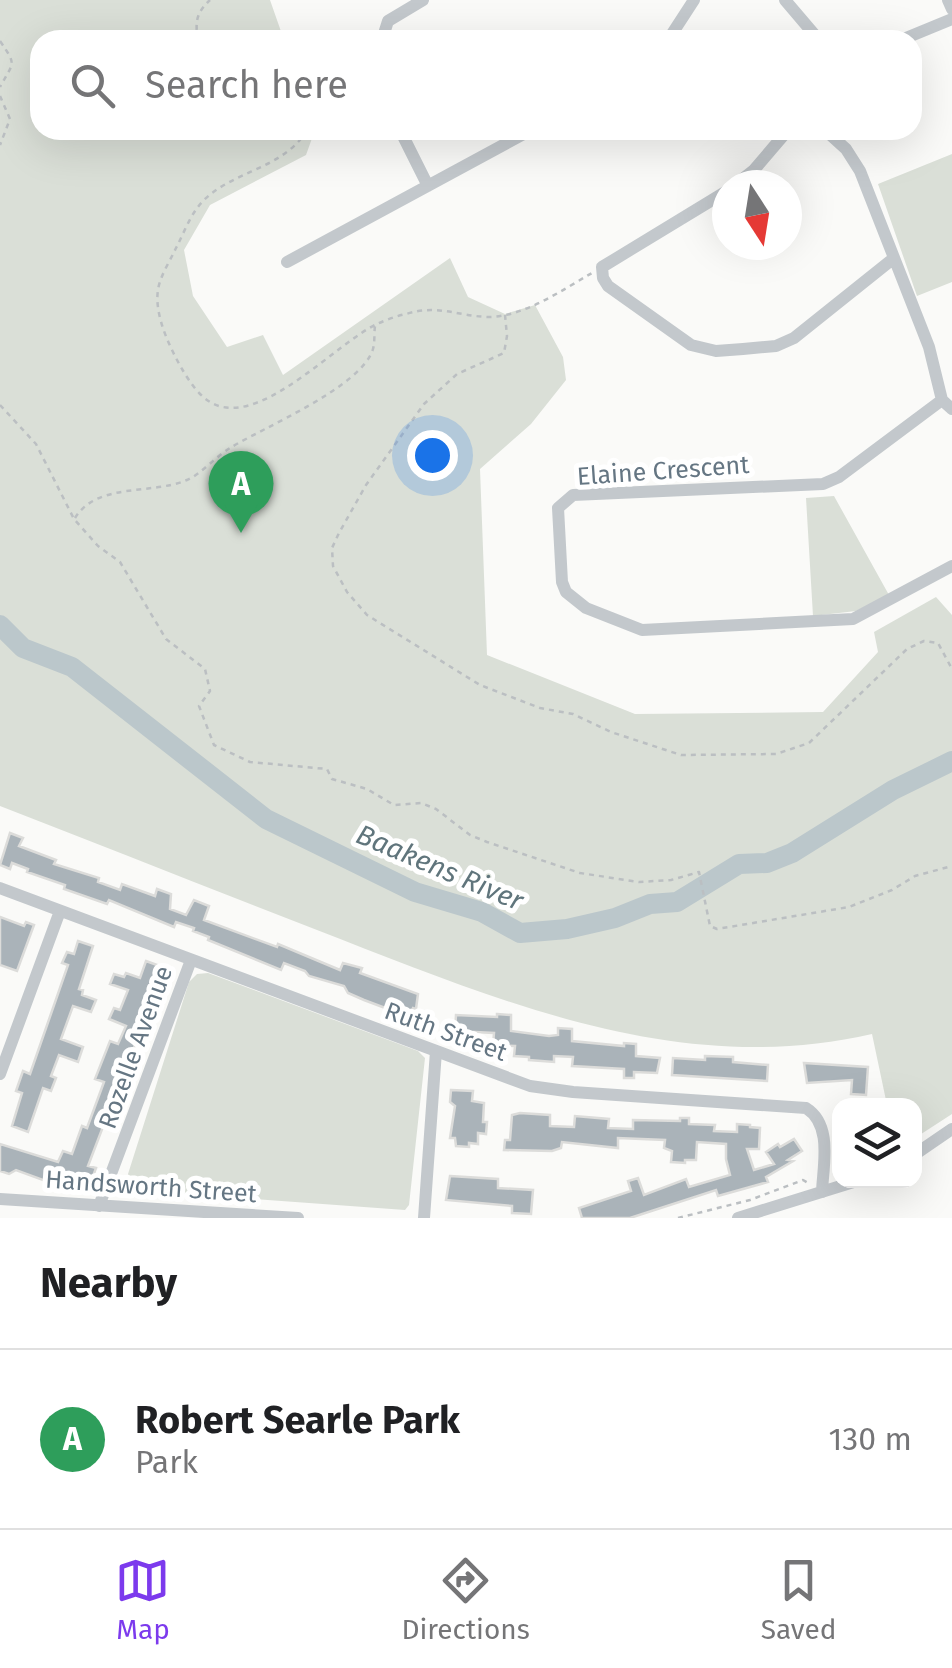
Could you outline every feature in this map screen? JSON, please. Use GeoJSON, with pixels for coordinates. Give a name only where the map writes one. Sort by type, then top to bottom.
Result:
{"type":"FeatureCollection","features":[{"type":"Feature","properties":{"kind":"street"},"geometry":{"type":"LineString","coordinates":[[385,30],[388,21],[423,0]]}},
{"type":"Feature","properties":{"kind":"street"},"geometry":{"type":"LineString","coordinates":[[674,30],[694,0]]}},
{"type":"Feature","properties":{"kind":"street"},"geometry":{"type":"LineString","coordinates":[[785,0],[810,30]]}},
{"type":"Feature","properties":{"kind":"street"},"geometry":{"type":"LineString","coordinates":[[948,0],[952,9]]}},
{"type":"Feature","properties":{"kind":"street"},"geometry":{"type":"LineString","coordinates":[[922,31],[952,19]]}},
{"type":"Feature","properties":{"kind":"street"},"geometry":{"type":"LineString","coordinates":[[405,140],[428,186]]}},
{"type":"Feature","properties":{"kind":"street"},"geometry":{"type":"LineString","coordinates":[[287,262],[513,140]]}},
{"type":"Feature","properties":{"kind":"street"},"geometry":{"type":"LineString","coordinates":[[754,170],[780,140]]}},
{"type":"Feature","properties":{"kind":"street"},"geometry":{"type":"LineString","coordinates":[[836,140],[860,171],[947,404]]}},
{"type":"Feature","properties":{"kind":"street"},"geometry":{"type":"LineString","coordinates":[[712,200],[602,270],[608,286],[691,345],[716,350],[776,346],[794,338],[894,258]]}},
{"type":"Feature","properties":{"kind":"street","name":"Elaine Crescent"},"geometry":{"type":"LineString","coordinates":[[947,404],[832,481],[573,495],[558,508],[557,523],[562,582],[571,598],[642,630],[853,619],[952,566]]}},
{"type":"Feature","properties":{"kind":"street","name":"Ruth Street"},"geometry":{"type":"LineString","coordinates":[[0,888],[550,1090],[806,1108],[819,1118],[824,1134],[822,1186]]}},
{"type":"Feature","properties":{"kind":"street"},"geometry":{"type":"LineString","coordinates":[[0,1074],[60,911]]}},
{"type":"Feature","properties":{"kind":"street","name":"Rozelle Avenue"},"geometry":{"type":"LineString","coordinates":[[99,1206],[191,960]]}},
{"type":"Feature","properties":{"kind":"street"},"geometry":{"type":"LineString","coordinates":[[424,1218],[436,1051]]}},
{"type":"Feature","properties":{"kind":"street"},"geometry":{"type":"LineString","coordinates":[[922,1150],[952,1129]]}},
{"type":"Feature","properties":{"kind":"street"},"geometry":{"type":"LineString","coordinates":[[738,1218],[762,1214],[832,1184]]}},
{"type":"Feature","properties":{"kind":"street","name":"Handsworth Street"},"geometry":{"type":"LineString","coordinates":[[0,1199],[298,1218]]}},
{"type":"Feature","properties":{"kind":"path"},"geometry":{"type":"LineString","coordinates":[[196,30],[200,9],[210,0]]}},
{"type":"Feature","properties":{"kind":"path"},"geometry":{"type":"LineString","coordinates":[[0,41],[10,52],[12,66],[0,88]]}},
{"type":"Feature","properties":{"kind":"path"},"geometry":{"type":"LineString","coordinates":[[0,96],[10,119],[1,142]]}},
{"type":"Feature","properties":{"kind":"path"},"geometry":{"type":"LineString","coordinates":[[297,140],[285,153],[216,190],[192,216],[158,290],[163,325],[189,381],[207,401],[223,408],[279,390],[308,374],[375,325],[408,312],[435,308],[488,317],[505,314],[544,300],[602,270]]}},
{"type":"Feature","properties":{"kind":"path"},"geometry":{"type":"LineString","coordinates":[[74,519],[82,506],[98,497],[164,488],[192,479],[206,463],[233,446],[286,420],[351,377],[373,352],[375,325]]}},
{"type":"Feature","properties":{"kind":"path"},"geometry":{"type":"LineString","coordinates":[[0,404],[36,444],[74,519],[98,546],[120,562],[166,638],[205,669],[210,691],[200,706],[214,745],[250,762],[327,769],[332,779],[367,789],[394,805],[421,803],[436,808],[487,842],[580,873],[639,882],[671,880],[699,872],[710,926],[717,929],[849,906],[892,890],[915,876],[952,866]]}},
{"type":"Feature","properties":{"kind":"path"},"geometry":{"type":"LineString","coordinates":[[678,1218],[750,1200],[803,1180],[822,1186]]}},
{"type":"Feature","properties":{"kind":"shaded area"},"geometry":{"type":"Polygon","coordinates":[[[0,0],[270,0],[280,30],[30,30],[30,140],[311,140],[306,155],[210,205],[184,250],[193,296],[227,347],[263,335],[283,375],[450,258],[468,297],[505,314],[535,305],[563,357],[566,380],[531,424],[480,469],[487,655],[635,714],[823,712],[878,652],[874,632],[936,597],[952,615],[952,1114],[922,1133],[922,1098],[886,1098],[872,1034],[800,1045],[728,1046],[658,1039],[588,1025],[452,982],[0,806],[0,0]]]}},
{"type":"Feature","properties":{"kind":"shaded area"},"geometry":{"type":"Polygon","coordinates":[[[952,154],[952,282],[917,296],[878,184],[952,154]]]}},
{"type":"Feature","properties":{"kind":"shaded area"},"geometry":{"type":"Polygon","coordinates":[[[834,496],[889,595],[856,611],[813,616],[806,498],[834,496]]]}},
{"type":"Feature","properties":{"kind":"shaded area"},"geometry":{"type":"Polygon","coordinates":[[[208,973],[418,1051],[425,1058],[409,1205],[405,1210],[144,1191],[134,1185],[128,1174],[189,982],[197,974],[208,973]]]}},
{"type":"Feature","properties":{"kind":"building"},"geometry":{"type":"Polygon","coordinates":[[[10,833],[23,838],[19,846],[56,860],[54,864],[99,878],[98,882],[120,890],[122,884],[155,896],[157,889],[171,894],[170,909],[186,915],[194,900],[209,906],[204,920],[277,947],[278,944],[340,970],[343,963],[362,968],[360,973],[418,994],[416,1009],[409,1017],[305,971],[284,963],[281,970],[208,940],[194,928],[176,922],[174,927],[109,900],[107,904],[64,889],[65,885],[12,863],[10,869],[0,865],[10,833]]]}},
{"type":"Feature","properties":{"kind":"building"},"geometry":{"type":"Polygon","coordinates":[[[0,917],[24,926],[26,922],[34,925],[17,971],[0,965],[0,917]]]}},
{"type":"Feature","properties":{"kind":"building"},"geometry":{"type":"Polygon","coordinates":[[[78,941],[93,946],[79,989],[83,990],[82,995],[96,1000],[91,1012],[73,1006],[61,1039],[83,1047],[78,1062],[59,1055],[51,1076],[56,1078],[51,1091],[43,1088],[28,1132],[12,1126],[22,1093],[16,1091],[23,1071],[30,1074],[68,965],[62,963],[67,952],[74,954],[78,941]]]}},
{"type":"Feature","properties":{"kind":"building"},"geometry":{"type":"Polygon","coordinates":[[[146,961],[157,965],[155,969],[160,971],[151,1002],[159,1005],[154,1019],[145,1016],[111,1114],[88,1166],[96,1168],[91,1182],[66,1177],[62,1187],[16,1170],[9,1174],[0,1171],[0,1144],[58,1162],[63,1151],[72,1154],[82,1126],[87,1128],[104,1082],[95,1079],[110,1041],[118,1044],[126,1026],[109,1019],[114,1008],[120,1010],[128,990],[110,984],[114,974],[140,978],[146,961]]]}},
{"type":"Feature","properties":{"kind":"building"},"geometry":{"type":"Polygon","coordinates":[[[456,1015],[511,1015],[511,1031],[549,1036],[558,1035],[558,1028],[572,1029],[572,1041],[636,1044],[636,1056],[660,1058],[657,1073],[634,1072],[634,1078],[624,1078],[624,1069],[572,1066],[573,1057],[554,1056],[554,1062],[529,1060],[514,1056],[515,1046],[493,1045],[494,1033],[455,1031],[456,1015]]]}},
{"type":"Feature","properties":{"kind":"building"},"geometry":{"type":"Polygon","coordinates":[[[705,1056],[768,1065],[767,1081],[672,1075],[673,1058],[705,1060],[705,1056]]]}},
{"type":"Feature","properties":{"kind":"building"},"geometry":{"type":"Polygon","coordinates":[[[804,1063],[868,1067],[866,1095],[851,1094],[852,1080],[807,1083],[804,1063]]]}},
{"type":"Feature","properties":{"kind":"building"},"geometry":{"type":"Polygon","coordinates":[[[451,1090],[473,1091],[472,1101],[484,1103],[486,1134],[478,1133],[478,1144],[456,1146],[455,1138],[450,1138],[455,1106],[450,1102],[451,1090]]]}},
{"type":"Feature","properties":{"kind":"building"},"geometry":{"type":"Polygon","coordinates":[[[512,1115],[550,1115],[550,1126],[574,1127],[575,1116],[609,1119],[608,1128],[633,1129],[633,1120],[680,1118],[689,1118],[689,1124],[715,1125],[714,1131],[737,1132],[737,1124],[750,1125],[760,1128],[759,1149],[747,1149],[754,1170],[774,1164],[766,1152],[778,1144],[780,1147],[794,1139],[802,1151],[766,1177],[768,1182],[718,1196],[716,1190],[630,1218],[582,1218],[579,1208],[631,1191],[628,1181],[638,1178],[644,1195],[686,1179],[689,1187],[730,1175],[726,1144],[697,1142],[696,1160],[685,1163],[671,1162],[672,1151],[664,1148],[665,1140],[618,1138],[618,1148],[562,1142],[561,1148],[552,1151],[504,1150],[505,1140],[510,1140],[512,1115]]]}},
{"type":"Feature","properties":{"kind":"building"},"geometry":{"type":"Polygon","coordinates":[[[450,1176],[498,1179],[498,1188],[533,1190],[531,1214],[512,1213],[512,1206],[446,1200],[450,1176]]]}},
{"type":"Feature","properties":{"kind":"waterway","name":"Baakens River"},"geometry":{"type":"LineString","coordinates":[[0,625],[23,648],[72,667],[266,819],[415,892],[482,912],[520,933],[567,929],[615,918],[650,904],[677,902],[739,864],[767,863],[792,853],[893,790],[952,761]]}},
{"type":"Feature","properties":{"kind":"place","name":"Robert Searle Park"},"geometry":{"type":"Point","coordinates":[241,533]}}]}
